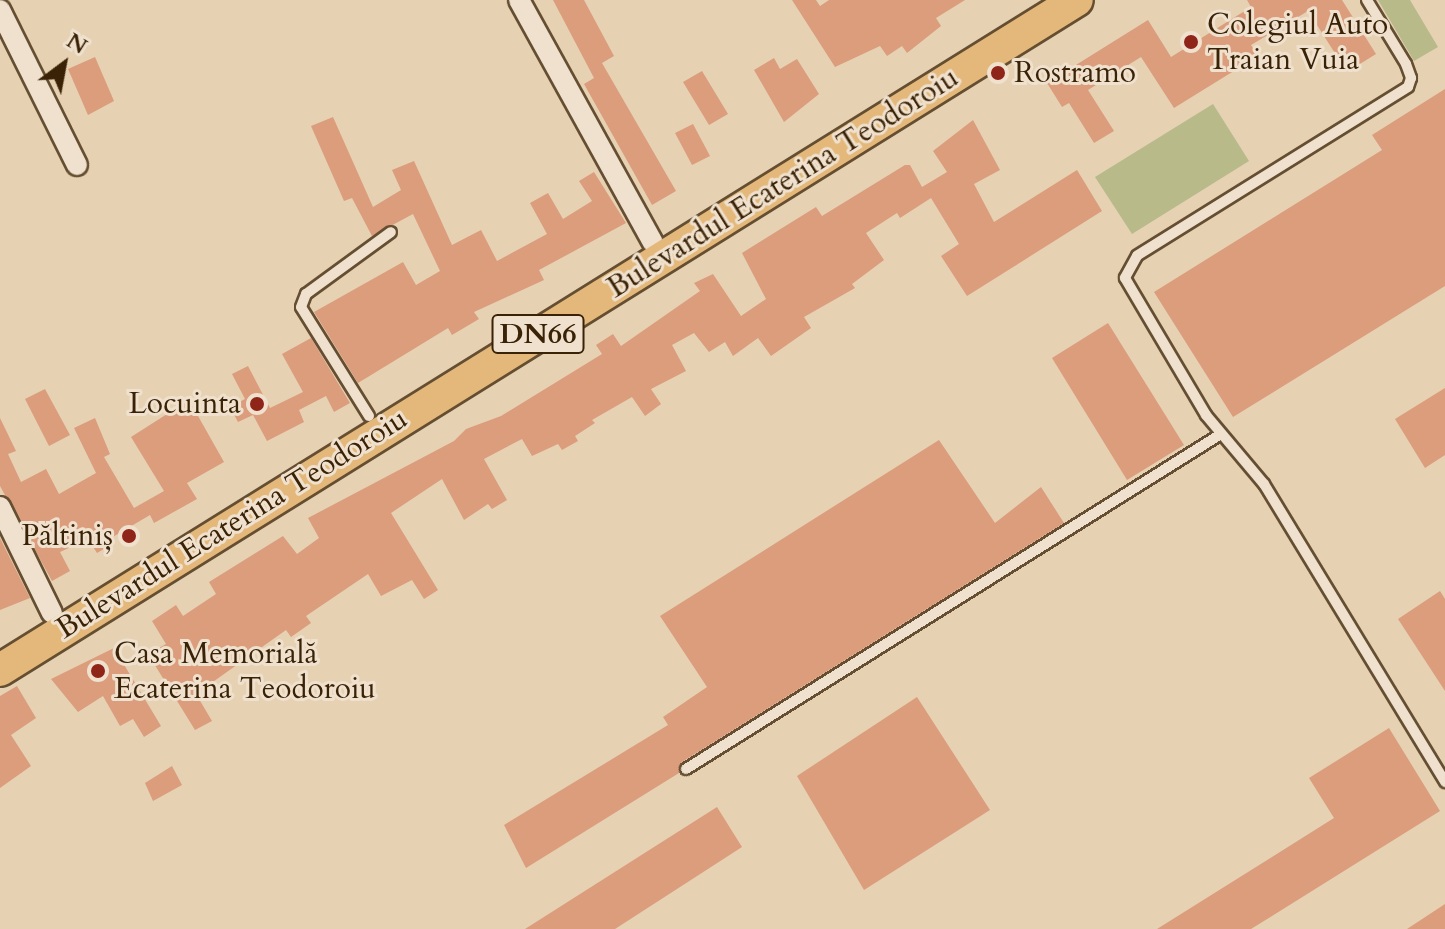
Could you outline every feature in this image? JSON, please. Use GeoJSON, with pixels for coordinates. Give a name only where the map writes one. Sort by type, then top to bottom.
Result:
{"type":"FeatureCollection","features":[{"type":"Feature","properties":{"kind":"main road","name":"Bulevardul Ecaterina Teodoroiu"},"geometry":{"type":"LineString","coordinates":[[0,670],[57,622],[369,416],[653,243],[1039,0]]}},
{"type":"Feature","properties":{"kind":"main road","name":"Bulevardul Ecaterina Teodoroiu"},"geometry":{"type":"LineString","coordinates":[[0,645],[57,622],[1077,0]]}},
{"type":"Feature","properties":{"kind":"street"},"geometry":{"type":"LineString","coordinates":[[519,0],[653,243]]}},
{"type":"Feature","properties":{"kind":"street"},"geometry":{"type":"LineString","coordinates":[[0,10],[77,165]]}},
{"type":"Feature","properties":{"kind":"street"},"geometry":{"type":"LineString","coordinates":[[0,507],[57,622]]}},
{"type":"Feature","properties":{"kind":"lane"},"geometry":{"type":"LineString","coordinates":[[1367,0],[1406,64],[1411,78],[1408,87],[1129,265],[1125,278],[1221,434],[1264,484],[1445,782]]}},
{"type":"Feature","properties":{"kind":"lane"},"geometry":{"type":"LineString","coordinates":[[369,416],[301,307],[306,294],[391,232]]}},
{"type":"Feature","properties":{"kind":"lane"},"geometry":{"type":"LineString","coordinates":[[686,769],[1221,434]]}},
{"type":"Feature","properties":{"kind":"green space"},"geometry":{"type":"Polygon","coordinates":[[[1378,0],[1410,0],[1438,47],[1414,61],[1378,0]]]}},
{"type":"Feature","properties":{"kind":"green space"},"geometry":{"type":"Polygon","coordinates":[[[1213,104],[1249,161],[1132,234],[1095,177],[1213,104]]]}},
{"type":"Feature","properties":{"kind":"building"},"geometry":{"type":"Polygon","coordinates":[[[553,0],[584,0],[614,56],[602,63],[676,191],[652,205],[584,84],[594,78],[553,0]]]}},
{"type":"Feature","properties":{"kind":"building"},"geometry":{"type":"Polygon","coordinates":[[[792,0],[816,0],[820,6],[829,0],[965,0],[936,18],[941,26],[907,53],[902,46],[887,56],[880,46],[835,67],[792,0]]]}},
{"type":"Feature","properties":{"kind":"building"},"geometry":{"type":"Polygon","coordinates":[[[1247,0],[1342,0],[1376,54],[1347,72],[1308,11],[1251,45],[1258,56],[1174,108],[1141,57],[1088,90],[1114,131],[1094,143],[1069,103],[1062,107],[1047,83],[1148,20],[1171,57],[1251,7],[1247,0]]]}},
{"type":"Feature","properties":{"kind":"building"},"geometry":{"type":"Polygon","coordinates":[[[95,57],[114,101],[88,115],[68,69],[95,57]]]}},
{"type":"Feature","properties":{"kind":"building"},"geometry":{"type":"Polygon","coordinates":[[[774,58],[780,69],[797,59],[819,94],[784,122],[754,70],[774,58]]]}},
{"type":"Feature","properties":{"kind":"building"},"geometry":{"type":"Polygon","coordinates":[[[702,71],[728,114],[709,125],[683,82],[702,71]]]}},
{"type":"Feature","properties":{"kind":"building"},"geometry":{"type":"Polygon","coordinates":[[[1445,89],[1445,286],[1233,417],[1154,292],[1382,150],[1372,135],[1445,89]]]}},
{"type":"Feature","properties":{"kind":"building"},"geometry":{"type":"Polygon","coordinates":[[[333,117],[373,207],[401,190],[392,170],[414,161],[452,245],[481,230],[497,261],[547,234],[530,203],[548,193],[563,219],[592,201],[579,181],[594,172],[626,223],[539,270],[544,280],[474,312],[479,319],[452,335],[448,328],[358,383],[314,312],[403,262],[416,285],[440,271],[413,214],[372,236],[352,198],[344,201],[311,126],[333,117]]]}},
{"type":"Feature","properties":{"kind":"building"},"geometry":{"type":"Polygon","coordinates":[[[973,120],[1000,170],[974,184],[994,222],[1077,170],[1102,211],[967,296],[941,256],[959,244],[931,198],[900,218],[897,213],[866,233],[884,260],[852,284],[855,288],[804,317],[811,328],[771,356],[758,338],[733,356],[725,342],[709,352],[694,333],[672,345],[686,371],[651,389],[661,404],[645,416],[632,397],[592,420],[595,423],[575,436],[578,441],[562,450],[558,444],[532,456],[522,439],[484,459],[507,500],[492,509],[488,504],[464,520],[442,479],[391,513],[438,590],[424,599],[412,580],[381,596],[368,574],[306,616],[311,623],[291,637],[286,630],[196,694],[212,721],[195,730],[148,654],[166,644],[152,621],[176,605],[183,616],[216,594],[209,582],[283,536],[297,554],[319,538],[308,518],[454,441],[466,429],[501,416],[602,354],[596,345],[613,334],[621,346],[700,291],[694,283],[713,274],[741,316],[766,299],[742,253],[816,207],[822,216],[905,165],[910,165],[922,187],[947,172],[933,151],[973,120]]]}},
{"type":"Feature","properties":{"kind":"building"},"geometry":{"type":"Polygon","coordinates":[[[693,124],[710,156],[692,165],[675,133],[693,124]]]}},
{"type":"Feature","properties":{"kind":"building"},"geometry":{"type":"Polygon","coordinates":[[[1108,323],[1184,445],[1127,480],[1052,358],[1108,323]]]}},
{"type":"Feature","properties":{"kind":"building"},"geometry":{"type":"Polygon","coordinates":[[[311,338],[350,403],[334,412],[326,396],[299,410],[304,422],[267,441],[253,415],[238,422],[230,407],[245,399],[232,374],[248,366],[270,408],[303,392],[282,354],[311,338]]]}},
{"type":"Feature","properties":{"kind":"building"},"geometry":{"type":"Polygon","coordinates":[[[1445,388],[1445,455],[1425,468],[1395,419],[1445,388]]]}},
{"type":"Feature","properties":{"kind":"building"},"geometry":{"type":"Polygon","coordinates":[[[45,389],[70,435],[49,446],[25,399],[45,389]]]}},
{"type":"Feature","properties":{"kind":"building"},"geometry":{"type":"Polygon","coordinates":[[[189,400],[224,462],[187,483],[197,499],[154,523],[150,515],[111,538],[114,543],[97,553],[88,539],[60,552],[70,571],[52,581],[0,486],[0,418],[16,451],[8,454],[21,482],[46,469],[59,494],[96,473],[74,428],[95,418],[110,454],[104,457],[134,508],[164,491],[131,437],[189,400]]]}},
{"type":"Feature","properties":{"kind":"building"},"geometry":{"type":"Polygon","coordinates":[[[939,440],[995,523],[1041,487],[1064,523],[682,762],[679,773],[526,868],[504,825],[668,725],[663,717],[707,687],[660,616],[939,440]]]}},
{"type":"Feature","properties":{"kind":"building"},"geometry":{"type":"Polygon","coordinates":[[[0,538],[30,598],[0,610],[0,538]]]}},
{"type":"Feature","properties":{"kind":"building"},"geometry":{"type":"Polygon","coordinates":[[[1440,591],[1445,599],[1445,691],[1398,619],[1440,591]]]}},
{"type":"Feature","properties":{"kind":"building"},"geometry":{"type":"Polygon","coordinates":[[[114,648],[161,726],[144,737],[133,719],[120,726],[103,696],[78,712],[51,679],[114,648]]]}},
{"type":"Feature","properties":{"kind":"building"},"geometry":{"type":"Polygon","coordinates":[[[17,686],[36,718],[11,735],[31,766],[0,788],[0,696],[17,686]]]}},
{"type":"Feature","properties":{"kind":"building"},"geometry":{"type":"Polygon","coordinates":[[[917,697],[990,810],[864,890],[797,776],[917,697]]]}},
{"type":"Feature","properties":{"kind":"building"},"geometry":{"type":"Polygon","coordinates":[[[1389,728],[1440,811],[1251,929],[1157,929],[1334,818],[1309,778],[1389,728]]]}},
{"type":"Feature","properties":{"kind":"building"},"geometry":{"type":"Polygon","coordinates":[[[172,766],[182,785],[153,801],[145,783],[172,766]]]}},
{"type":"Feature","properties":{"kind":"building"},"geometry":{"type":"Polygon","coordinates":[[[717,807],[742,847],[615,929],[525,929],[717,807]]]}},
{"type":"Feature","properties":{"kind":"building"},"geometry":{"type":"Polygon","coordinates":[[[1445,904],[1445,929],[1407,929],[1445,904]]]}},
{"type":"Feature","properties":{"kind":"place","name":"Colegiul Auto Traian Vuia"},"geometry":{"type":"Point","coordinates":[1191,42]}},
{"type":"Feature","properties":{"kind":"place","name":"Rostramo"},"geometry":{"type":"Point","coordinates":[998,73]}},
{"type":"Feature","properties":{"kind":"place","name":"Locuinta"},"geometry":{"type":"Point","coordinates":[257,404]}},
{"type":"Feature","properties":{"kind":"place","name":"Păltiniș"},"geometry":{"type":"Point","coordinates":[129,536]}},
{"type":"Feature","properties":{"kind":"place","name":"Casa Memorială Ecaterina Teodoroiu"},"geometry":{"type":"Point","coordinates":[98,671]}}]}
